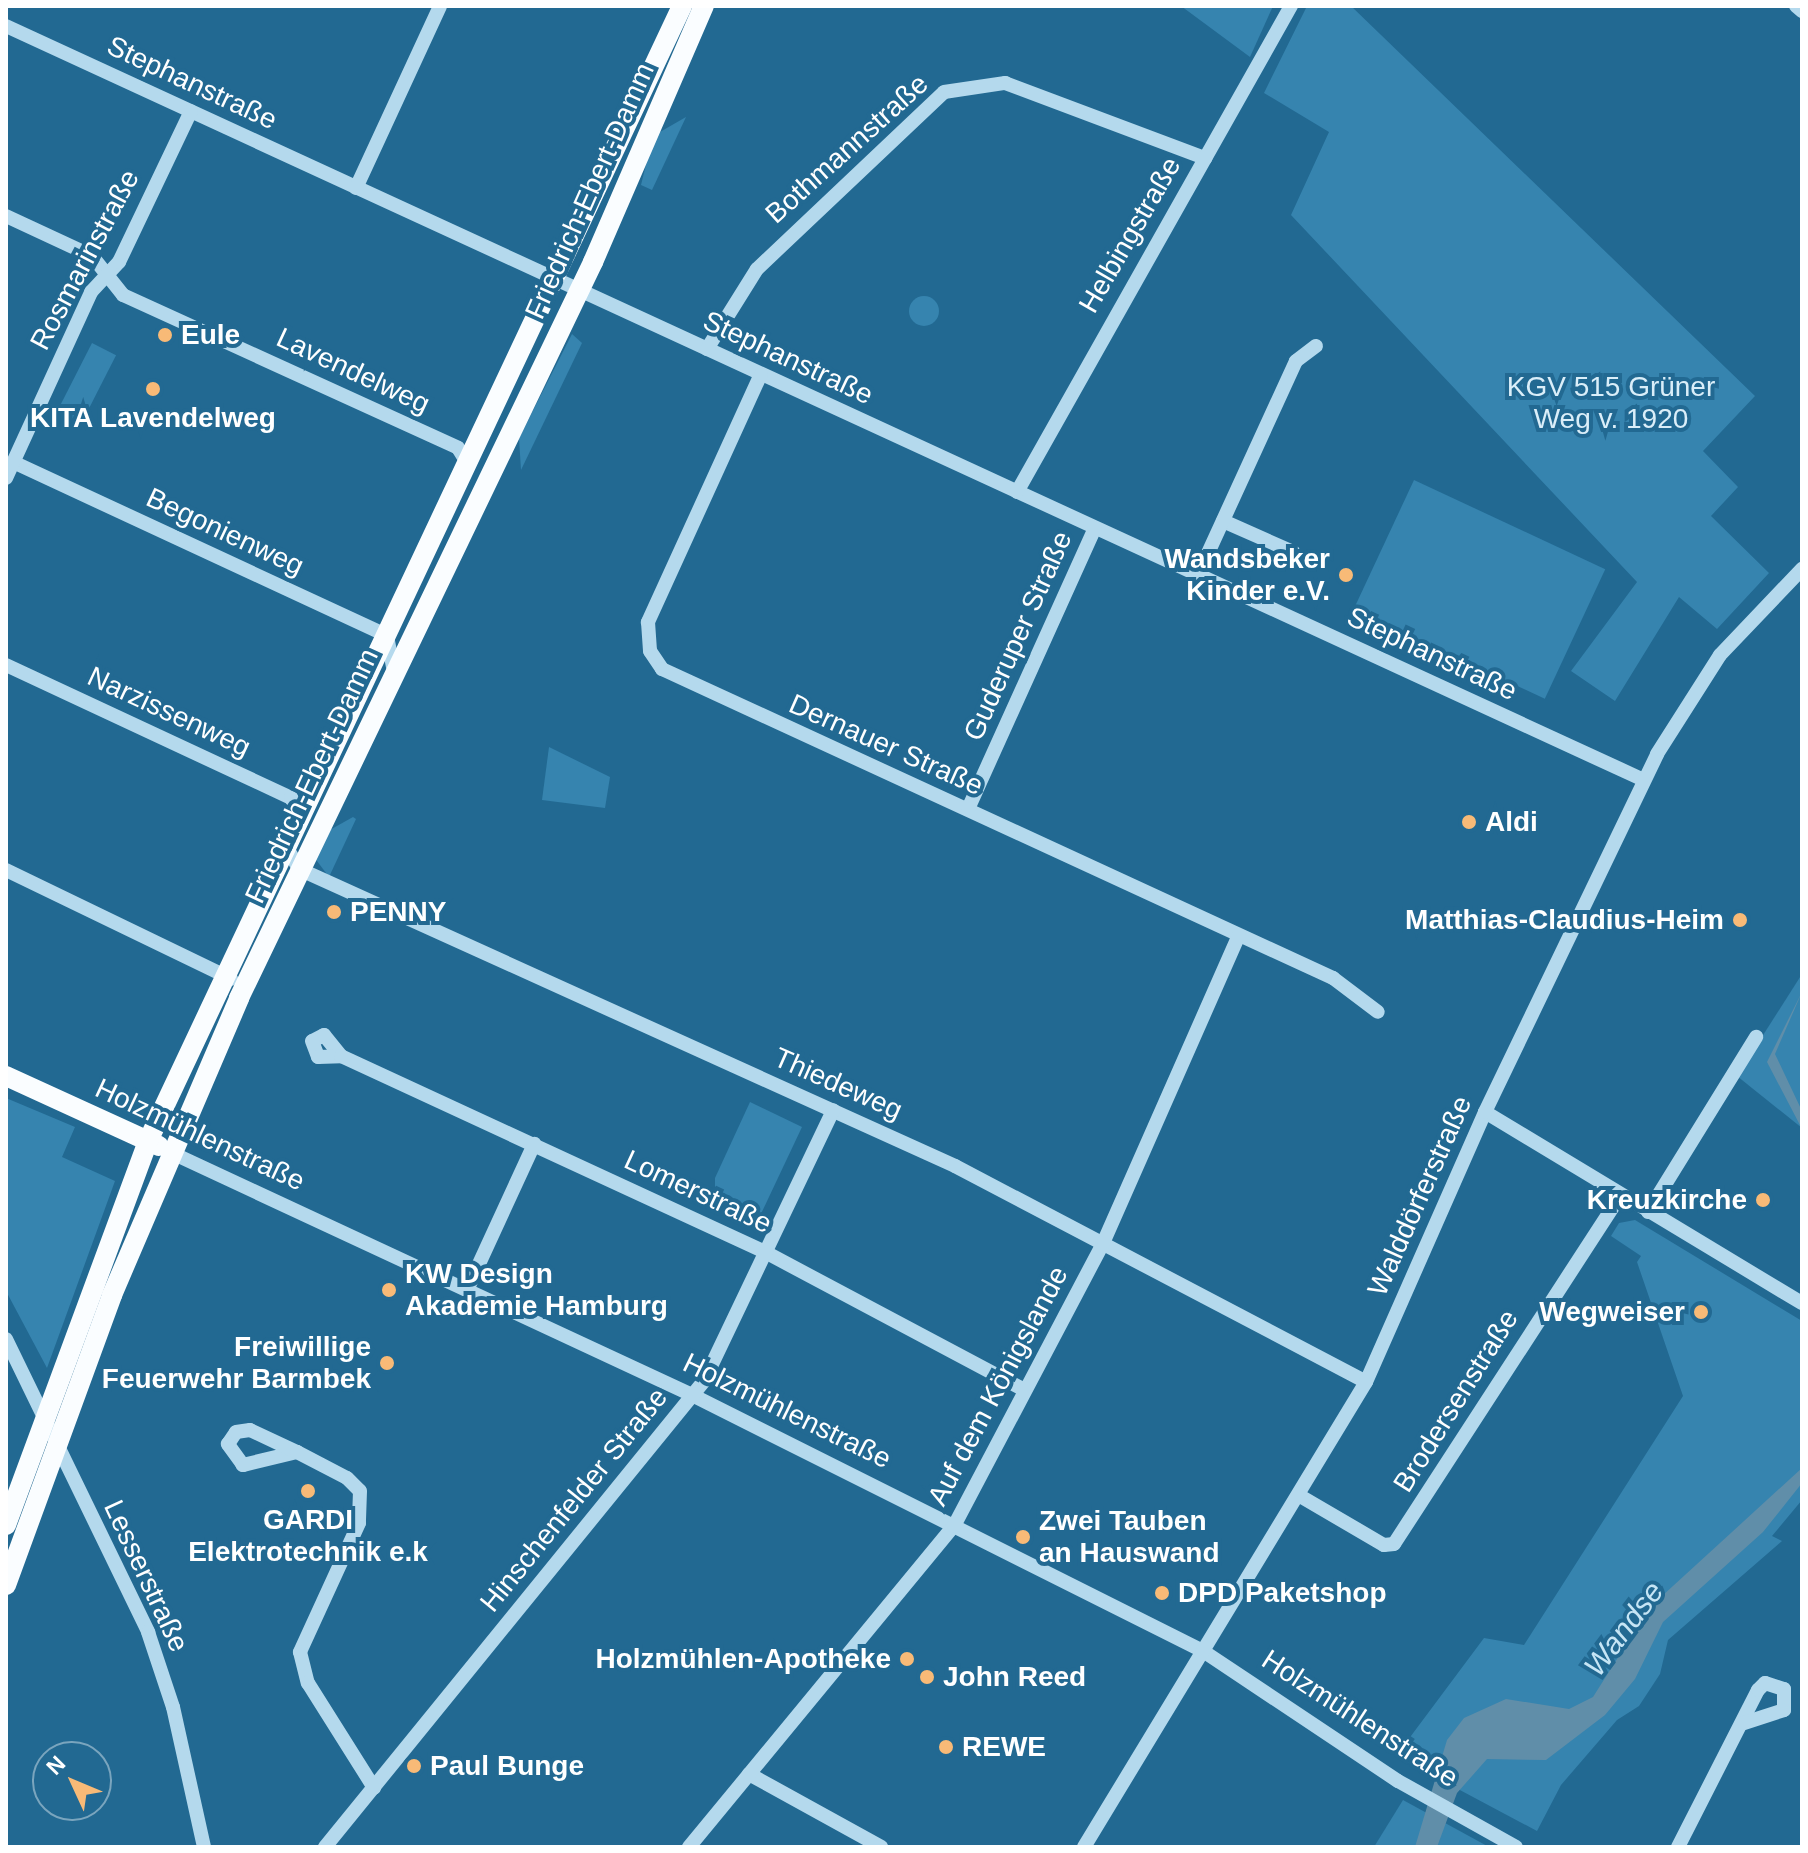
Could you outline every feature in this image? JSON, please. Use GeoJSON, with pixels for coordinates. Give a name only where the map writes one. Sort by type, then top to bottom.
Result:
{"type":"FeatureCollection","features":[{"type":"Feature","properties":{"kind":"main road","name":"Friedrich-Ebert-Damm"},"geometry":{"type":"LineString","coordinates":[[6,1525],[148,1141],[682,6]]}},
{"type":"Feature","properties":{"kind":"main road","name":"Friedrich-Ebert-Damm"},"geometry":{"type":"LineString","coordinates":[[6,1585],[59,1451],[112,1295],[239,998],[393,667],[579,290],[704,6]]}},
{"type":"Feature","properties":{"kind":"main road","name":"Holzmühlenstraße"},"geometry":{"type":"LineString","coordinates":[[6,1076],[172,1153]]}},
{"type":"Feature","properties":{"kind":"street"},"geometry":{"type":"LineString","coordinates":[[356,188],[440,6]]}},
{"type":"Feature","properties":{"kind":"street","name":"Helbingstraße"},"geometry":{"type":"LineString","coordinates":[[1017,492],[1291,6]]}},
{"type":"Feature","properties":{"kind":"street"},"geometry":{"type":"LineString","coordinates":[[1796,6],[1802,11]]}},
{"type":"Feature","properties":{"kind":"street","name":"Stephanstraße"},"geometry":{"type":"LineString","coordinates":[[6,26],[1644,780]]}},
{"type":"Feature","properties":{"kind":"street","name":"Bothmannstraße"},"geometry":{"type":"LineString","coordinates":[[707,349],[757,269],[944,92],[1005,83],[1205,158]]}},
{"type":"Feature","properties":{"kind":"street","name":"Rosmarinstraße"},"geometry":{"type":"LineString","coordinates":[[6,478],[104,277],[119,262],[191,111]]}},
{"type":"Feature","properties":{"kind":"street","name":"Lavendelweg"},"geometry":{"type":"LineString","coordinates":[[6,216],[92,256],[104,277],[123,295],[458,448],[468,464]]}},
{"type":"Feature","properties":{"kind":"street"},"geometry":{"type":"LineString","coordinates":[[1198,575],[1296,361],[1316,346]]}},
{"type":"Feature","properties":{"kind":"street","name":"Dernauer Straße"},"geometry":{"type":"LineString","coordinates":[[761,374],[652,613],[653,657],[683,683],[968,809],[1333,978],[1378,1012]]}},
{"type":"Feature","properties":{"kind":"street","name":"Begonienweg"},"geometry":{"type":"LineString","coordinates":[[13,462],[387,636]]}},
{"type":"Feature","properties":{"kind":"street"},"geometry":{"type":"LineString","coordinates":[[1223,521],[1293,552]]}},
{"type":"Feature","properties":{"kind":"street","name":"Guderuper Straße"},"geometry":{"type":"LineString","coordinates":[[968,809],[1095,528]]}},
{"type":"Feature","properties":{"kind":"street","name":"Walddörferstraße"},"geometry":{"type":"LineString","coordinates":[[1084,1847],[1300,1496],[1366,1382],[1485,1112],[1644,780],[1720,655],[1802,569]]}},
{"type":"Feature","properties":{"kind":"street"},"geometry":{"type":"LineString","coordinates":[[387,636],[393,667]]}},
{"type":"Feature","properties":{"kind":"street","name":"Narzissenweg"},"geometry":{"type":"LineString","coordinates":[[6,665],[291,798],[302,816]]}},
{"type":"Feature","properties":{"kind":"street"},"geometry":{"type":"LineString","coordinates":[[287,848],[299,869]]}},
{"type":"Feature","properties":{"kind":"street","name":"Thiedeweg"},"geometry":{"type":"LineString","coordinates":[[299,869],[833,1110],[1104,1241],[1366,1382]]}},
{"type":"Feature","properties":{"kind":"street"},"geometry":{"type":"LineString","coordinates":[[6,870],[228,973],[239,998]]}},
{"type":"Feature","properties":{"kind":"street","name":"Auf dem Königslande"},"geometry":{"type":"LineString","coordinates":[[689,1847],[954,1526],[1104,1241],[1239,935]]}},
{"type":"Feature","properties":{"kind":"street"},"geometry":{"type":"LineString","coordinates":[[1648,1212],[1756,1037]]}},
{"type":"Feature","properties":{"kind":"street","name":"Lomerstraße"},"geometry":{"type":"LineString","coordinates":[[341,1056],[765,1252],[1025,1390]]}},
{"type":"Feature","properties":{"kind":"street","name":"Hinschenfelder Straße"},"geometry":{"type":"LineString","coordinates":[[325,1847],[692,1395],[833,1110]]}},
{"type":"Feature","properties":{"kind":"street"},"geometry":{"type":"LineString","coordinates":[[1485,1112],[1802,1303]]}},
{"type":"Feature","properties":{"kind":"street"},"geometry":{"type":"LineString","coordinates":[[467,1290],[534,1144]]}},
{"type":"Feature","properties":{"kind":"street","name":"Holzmühlenstraße"},"geometry":{"type":"LineString","coordinates":[[172,1153],[692,1395],[1203,1651],[1423,1795],[1516,1847]]}},
{"type":"Feature","properties":{"kind":"street","name":"Brodersenstraße"},"geometry":{"type":"LineString","coordinates":[[1300,1496],[1384,1545],[1394,1544],[1620,1196]]}},
{"type":"Feature","properties":{"kind":"street","name":"Lesserstraße"},"geometry":{"type":"LineString","coordinates":[[6,1339],[148,1632],[173,1707],[204,1847]]}},
{"type":"Feature","properties":{"kind":"street"},"geometry":{"type":"LineString","coordinates":[[297,1452],[347,1478],[362,1497],[359,1523],[300,1652],[308,1683],[374,1788]]}},
{"type":"Feature","properties":{"kind":"street"},"geometry":{"type":"LineString","coordinates":[[1678,1847],[1744,1723]]}},
{"type":"Feature","properties":{"kind":"street"},"geometry":{"type":"LineString","coordinates":[[749,1774],[881,1847]]}},
{"type":"Feature","properties":{"kind":"green space"},"geometry":{"type":"Polygon","coordinates":[[[1181,6],[1273,6],[1250,57],[1181,6]]]}},
{"type":"Feature","properties":{"kind":"green space","name":"KGV 515 Grüner Weg v. 1920"},"geometry":{"type":"Polygon","coordinates":[[[1307,6],[1351,6],[1755,396],[1703,451],[1738,487],[1711,516],[1769,573],[1717,629],[1679,597],[1615,701],[1571,671],[1637,582],[1291,215],[1329,132],[1264,93],[1307,6]]]}},
{"type":"Feature","properties":{"kind":"green space"},"geometry":{"type":"Polygon","coordinates":[[[686,117],[652,190],[641,185],[653,136],[686,117]]]}},
{"type":"Feature","properties":{"kind":"green space"},"geometry":{"type":"Polygon","coordinates":[[[924,296],[930,297],[938,305],[938,317],[930,325],[924,326],[918,325],[910,317],[909,311],[910,305],[918,297],[924,296]]]}},
{"type":"Feature","properties":{"kind":"green space"},"geometry":{"type":"Polygon","coordinates":[[[572,334],[582,343],[521,470],[519,438],[572,334]]]}},
{"type":"Feature","properties":{"kind":"green space"},"geometry":{"type":"Polygon","coordinates":[[[92,343],[116,355],[82,423],[57,411],[92,343]]]}},
{"type":"Feature","properties":{"kind":"green space"},"geometry":{"type":"Polygon","coordinates":[[[1414,480],[1605,569],[1545,699],[1354,610],[1414,480]]]}},
{"type":"Feature","properties":{"kind":"green space"},"geometry":{"type":"Polygon","coordinates":[[[549,747],[610,777],[605,808],[542,800],[549,747]]]}},
{"type":"Feature","properties":{"kind":"green space"},"geometry":{"type":"Polygon","coordinates":[[[353,817],[356,819],[329,877],[314,857],[328,831],[353,817]]]}},
{"type":"Feature","properties":{"kind":"green space"},"geometry":{"type":"Polygon","coordinates":[[[1802,974],[1802,1128],[1737,1076],[1802,974]]]}},
{"type":"Feature","properties":{"kind":"green space"},"geometry":{"type":"Polygon","coordinates":[[[6,1098],[75,1127],[62,1157],[115,1181],[47,1368],[6,1291],[6,1098]]]}},
{"type":"Feature","properties":{"kind":"green space"},"geometry":{"type":"Polygon","coordinates":[[[750,1102],[802,1127],[759,1218],[715,1202],[715,1178],[750,1102]]]}},
{"type":"Feature","properties":{"kind":"green space"},"geometry":{"type":"Polygon","coordinates":[[[1635,1220],[1802,1321],[1802,1500],[1772,1536],[1782,1541],[1668,1640],[1660,1674],[1639,1706],[1617,1720],[1561,1785],[1537,1831],[1396,1756],[1484,1638],[1524,1645],[1683,1396],[1637,1262],[1641,1256],[1611,1236],[1619,1223],[1635,1220]]]}},
{"type":"Feature","properties":{"kind":"green space"},"geometry":{"type":"Polygon","coordinates":[[[1403,1800],[1489,1847],[1374,1847],[1403,1800]]]}},
{"type":"Feature","properties":{"kind":"shaded area"},"geometry":{"type":"Polygon","coordinates":[[[1802,992],[1775,1054],[1802,1111],[1802,1129],[1767,1062],[1802,992]]]}},
{"type":"Feature","properties":{"kind":"shaded area"},"geometry":{"type":"Polygon","coordinates":[[[1802,1468],[1802,1483],[1763,1532],[1663,1622],[1635,1679],[1605,1715],[1546,1760],[1487,1759],[1457,1793],[1437,1847],[1415,1847],[1447,1740],[1464,1718],[1506,1699],[1569,1709],[1593,1697],[1650,1607],[1802,1468]]]}},
{"type":"Feature","properties":{"kind":"place","name":"Eule"},"geometry":{"type":"Point","coordinates":[165,335]}},
{"type":"Feature","properties":{"kind":"place","name":"KITA Lavendelweg"},"geometry":{"type":"Point","coordinates":[153,389]}},
{"type":"Feature","properties":{"kind":"place","name":"Wandsbeker Kinder e.V."},"geometry":{"type":"Point","coordinates":[1346,575]}},
{"type":"Feature","properties":{"kind":"place","name":"Aldi"},"geometry":{"type":"Point","coordinates":[1469,822]}},
{"type":"Feature","properties":{"kind":"place","name":"PENNY"},"geometry":{"type":"Point","coordinates":[334,912]}},
{"type":"Feature","properties":{"kind":"place","name":"Matthias-Claudius-Heim"},"geometry":{"type":"Point","coordinates":[1740,920]}},
{"type":"Feature","properties":{"kind":"place","name":"Kreuzkirche"},"geometry":{"type":"Point","coordinates":[1763,1200]}},
{"type":"Feature","properties":{"kind":"place","name":"KW Design Akademie Hamburg"},"geometry":{"type":"Point","coordinates":[389,1290]}},
{"type":"Feature","properties":{"kind":"place","name":"Wegweiser"},"geometry":{"type":"Point","coordinates":[1701,1312]}},
{"type":"Feature","properties":{"kind":"place","name":"Freiwillige Feuerwehr Barmbek"},"geometry":{"type":"Point","coordinates":[387,1363]}},
{"type":"Feature","properties":{"kind":"place","name":"GARDI Elektrotechnik e.k"},"geometry":{"type":"Point","coordinates":[308,1491]}},
{"type":"Feature","properties":{"kind":"place","name":"Zwei Tauben an Hauswand"},"geometry":{"type":"Point","coordinates":[1023,1537]}},
{"type":"Feature","properties":{"kind":"place","name":"DPD Paketshop"},"geometry":{"type":"Point","coordinates":[1162,1593]}},
{"type":"Feature","properties":{"kind":"place","name":"Holzmühlen-Apotheke"},"geometry":{"type":"Point","coordinates":[907,1659]}},
{"type":"Feature","properties":{"kind":"place","name":"John Reed"},"geometry":{"type":"Point","coordinates":[927,1677]}},
{"type":"Feature","properties":{"kind":"place","name":"REWE"},"geometry":{"type":"Point","coordinates":[946,1747]}},
{"type":"Feature","properties":{"kind":"place","name":"Paul Bunge"},"geometry":{"type":"Point","coordinates":[414,1766]}},
{"type":"Feature","properties":{"kind":"water label","name":"Wandse"},"geometry":{"type":"Point","coordinates":[1624,1629]}}]}
